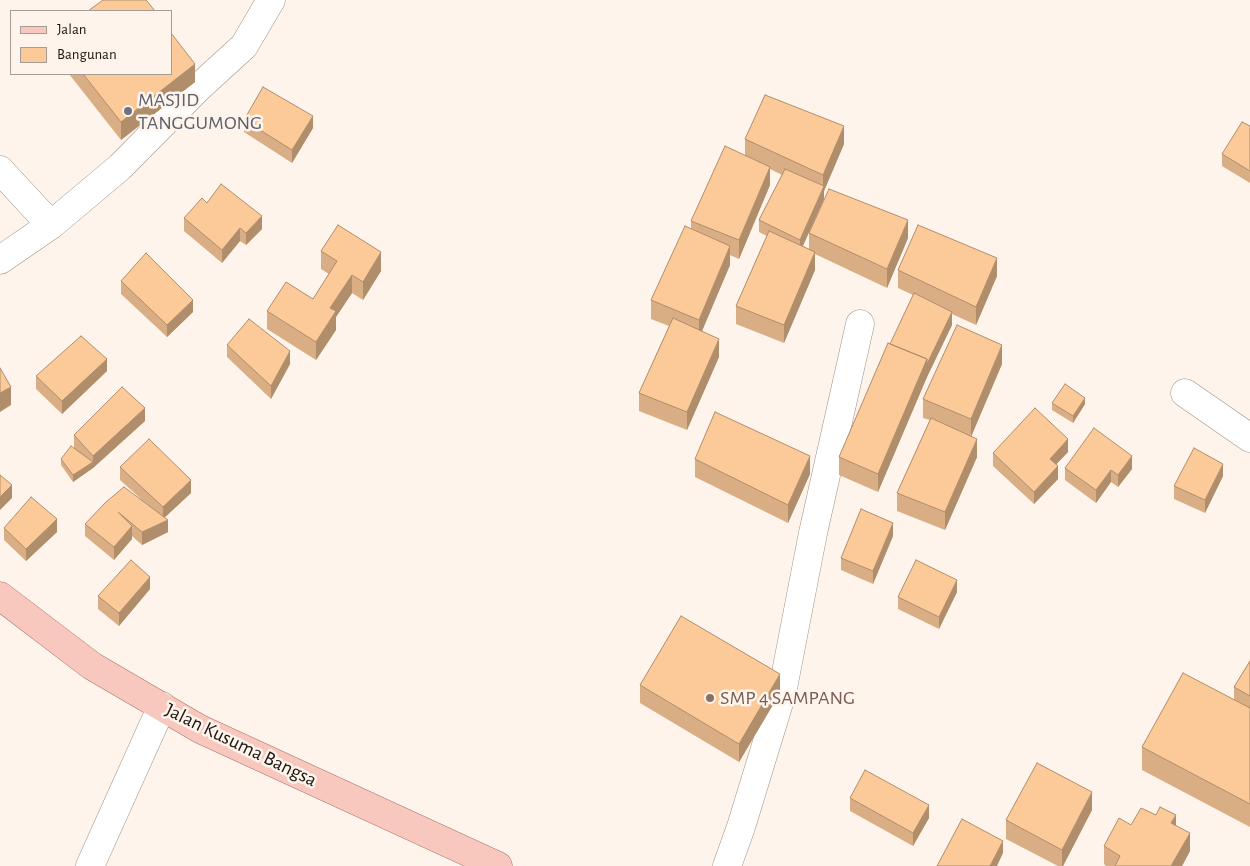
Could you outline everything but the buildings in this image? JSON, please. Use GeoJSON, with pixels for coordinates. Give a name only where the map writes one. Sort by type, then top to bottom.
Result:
{"type":"FeatureCollection","features":[{"type":"Feature","properties":{"kind":"main road","name":"Jalan Kusuma Bangsa"},"geometry":{"type":"LineString","coordinates":[[0,596],[92,666],[200,729],[498,866]]}},
{"type":"Feature","properties":{"kind":"street"},"geometry":{"type":"LineString","coordinates":[[0,260],[51,225],[120,167],[198,88],[244,46],[271,0]]}},
{"type":"Feature","properties":{"kind":"street"},"geometry":{"type":"LineString","coordinates":[[0,170],[51,225]]}},
{"type":"Feature","properties":{"kind":"street"},"geometry":{"type":"LineString","coordinates":[[727,866],[741,828],[782,693],[813,533],[860,324]]}},
{"type":"Feature","properties":{"kind":"street"},"geometry":{"type":"LineString","coordinates":[[1185,393],[1250,438]]}},
{"type":"Feature","properties":{"kind":"street"},"geometry":{"type":"LineString","coordinates":[[90,866],[162,706]]}},
{"type":"Feature","properties":{"kind":"place","name":"MASJID TANGGUMONG"},"geometry":{"type":"Point","coordinates":[128,111]}},
{"type":"Feature","properties":{"kind":"place","name":"SMP 4 SAMPANG"},"geometry":{"type":"Point","coordinates":[710,698]}}]}
